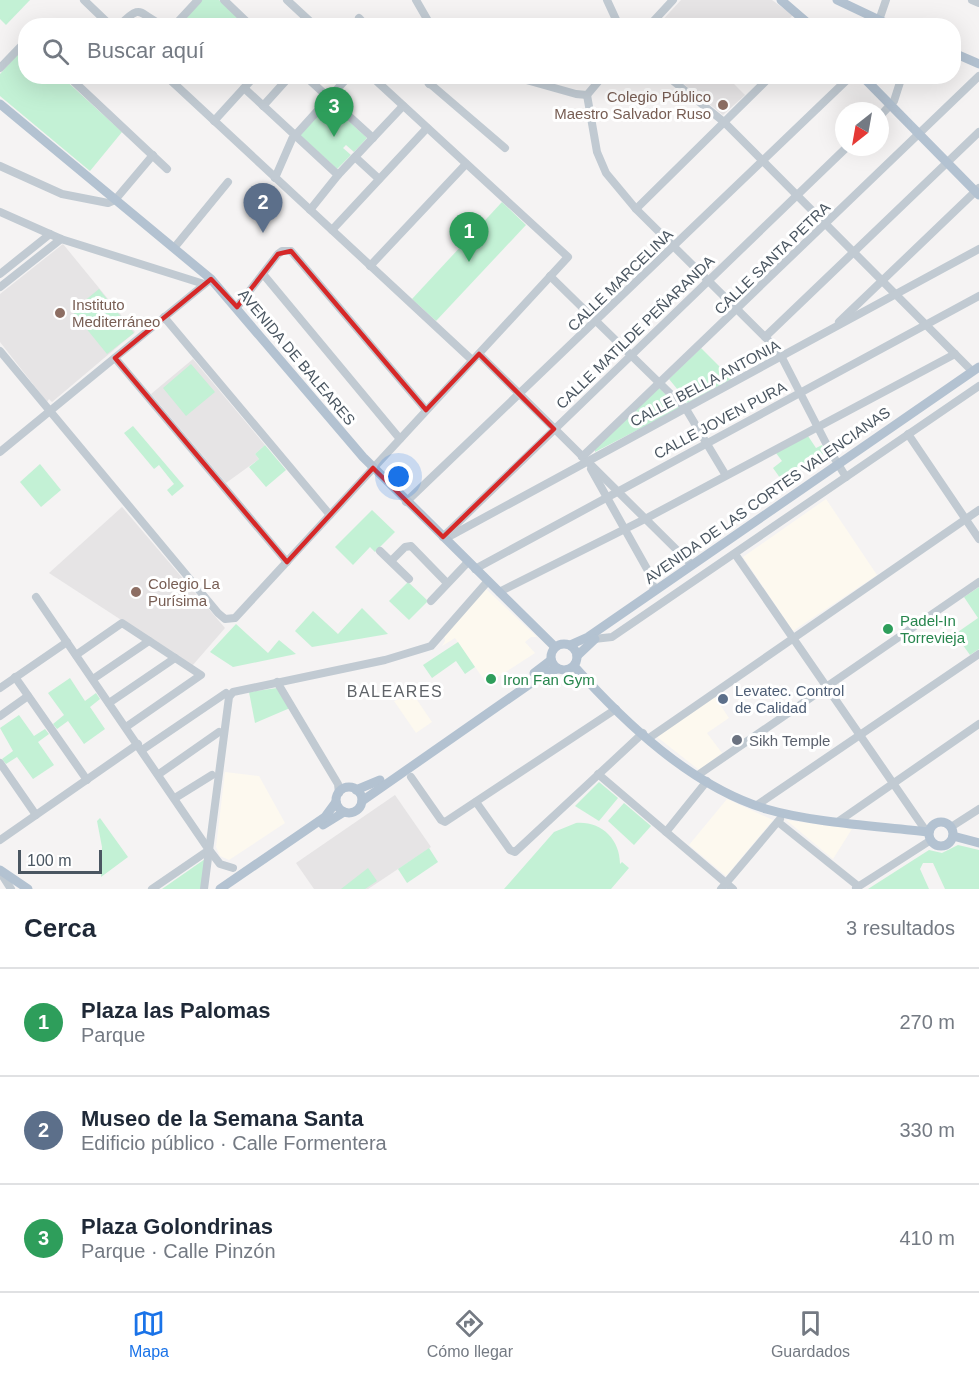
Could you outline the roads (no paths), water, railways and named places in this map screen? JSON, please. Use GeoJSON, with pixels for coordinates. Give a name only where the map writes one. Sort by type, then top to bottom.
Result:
{"type":"FeatureCollection","features":[{"type":"Feature","properties":{"kind":"main road"},"geometry":{"type":"LineString","coordinates":[[781,0],[803,18]]}},
{"type":"Feature","properties":{"kind":"main road"},"geometry":{"type":"LineString","coordinates":[[795,0],[795,10]]}},
{"type":"Feature","properties":{"kind":"main road"},"geometry":{"type":"LineString","coordinates":[[837,0],[869,18]]}},
{"type":"Feature","properties":{"kind":"main road"},"geometry":{"type":"LineString","coordinates":[[961,56],[979,64]]}},
{"type":"Feature","properties":{"kind":"main road"},"geometry":{"type":"LineString","coordinates":[[870,84],[978,191]]}},
{"type":"Feature","properties":{"kind":"main road","name":"AVENIDA DE BALEARES"},"geometry":{"type":"LineString","coordinates":[[0,104],[174,248],[237,307],[373,468],[555,647]]}},
{"type":"Feature","properties":{"kind":"main road","name":"AVENIDA DE LAS CORTES VALENCIANAS"},"geometry":{"type":"LineString","coordinates":[[577,656],[594,639],[842,470],[977,371]]}},
{"type":"Feature","properties":{"kind":"main road","name":"AVENIDA DE LAS CORTES VALENCIANAS"},"geometry":{"type":"LineString","coordinates":[[570,645],[588,637],[692,564],[842,470]]}},
{"type":"Feature","properties":{"kind":"main road"},"geometry":{"type":"LineString","coordinates":[[220,889],[325,817],[343,791],[377,782],[551,660],[555,647],[562,644],[570,645],[577,656],[574,666]]}},
{"type":"Feature","properties":{"kind":"main road"},"geometry":{"type":"LineString","coordinates":[[551,660],[558,669]]}},
{"type":"Feature","properties":{"kind":"main road"},"geometry":{"type":"LineString","coordinates":[[230,889],[344,812],[356,811],[362,801],[547,672],[574,666]]}},
{"type":"Feature","properties":{"kind":"main road"},"geometry":{"type":"LineString","coordinates":[[574,666],[616,710],[698,775],[757,805],[785,813],[929,834],[937,845],[945,845],[952,832]]}},
{"type":"Feature","properties":{"kind":"main road"},"geometry":{"type":"LineString","coordinates":[[343,791],[362,801]]}},
{"type":"Feature","properties":{"kind":"main road"},"geometry":{"type":"LineString","coordinates":[[343,791],[344,812]]}},
{"type":"Feature","properties":{"kind":"main road"},"geometry":{"type":"LineString","coordinates":[[929,834],[937,822],[945,822],[952,832],[979,843]]}},
{"type":"Feature","properties":{"kind":"main road"},"geometry":{"type":"LineString","coordinates":[[0,871],[28,889]]}},
{"type":"Feature","properties":{"kind":"street"},"geometry":{"type":"LineString","coordinates":[[84,0],[103,18]]}},
{"type":"Feature","properties":{"kind":"street"},"geometry":{"type":"LineString","coordinates":[[181,18],[198,0]]}},
{"type":"Feature","properties":{"kind":"street"},"geometry":{"type":"LineString","coordinates":[[224,0],[243,18]]}},
{"type":"Feature","properties":{"kind":"street"},"geometry":{"type":"LineString","coordinates":[[287,0],[304,18]]}},
{"type":"Feature","properties":{"kind":"street"},"geometry":{"type":"LineString","coordinates":[[416,0],[426,18]]}},
{"type":"Feature","properties":{"kind":"street"},"geometry":{"type":"LineString","coordinates":[[607,0],[615,18]]}},
{"type":"Feature","properties":{"kind":"street"},"geometry":{"type":"LineString","coordinates":[[656,18],[673,0]]}},
{"type":"Feature","properties":{"kind":"street"},"geometry":{"type":"LineString","coordinates":[[880,18],[886,0]]}},
{"type":"Feature","properties":{"kind":"street"},"geometry":{"type":"LineString","coordinates":[[972,0],[979,3]]}},
{"type":"Feature","properties":{"kind":"street"},"geometry":{"type":"LineString","coordinates":[[126,18],[132,11],[139,11],[151,18]]}},
{"type":"Feature","properties":{"kind":"street"},"geometry":{"type":"LineString","coordinates":[[0,68],[18,49]]}},
{"type":"Feature","properties":{"kind":"street","name":"CALLE SANTA PETRA"},"geometry":{"type":"LineString","coordinates":[[585,460],[660,384],[979,76]]}},
{"type":"Feature","properties":{"kind":"street"},"geometry":{"type":"LineString","coordinates":[[77,84],[167,169]]}},
{"type":"Feature","properties":{"kind":"street"},"geometry":{"type":"LineString","coordinates":[[175,84],[472,360]]}},
{"type":"Feature","properties":{"kind":"street"},"geometry":{"type":"LineString","coordinates":[[214,121],[248,84]]}},
{"type":"Feature","properties":{"kind":"street"},"geometry":{"type":"LineString","coordinates":[[263,106],[283,84]]}},
{"type":"Feature","properties":{"kind":"street"},"geometry":{"type":"LineString","coordinates":[[314,84],[373,138]]}},
{"type":"Feature","properties":{"kind":"street"},"geometry":{"type":"LineString","coordinates":[[275,178],[295,135],[342,84]]}},
{"type":"Feature","properties":{"kind":"street"},"geometry":{"type":"LineString","coordinates":[[0,351],[49,413],[222,617],[228,620],[235,618],[568,257],[379,84]]}},
{"type":"Feature","properties":{"kind":"street"},"geometry":{"type":"LineString","coordinates":[[429,84],[505,148]]}},
{"type":"Feature","properties":{"kind":"street"},"geometry":{"type":"LineString","coordinates":[[540,84],[587,95]]}},
{"type":"Feature","properties":{"kind":"street"},"geometry":{"type":"LineString","coordinates":[[587,95],[596,84]]}},
{"type":"Feature","properties":{"kind":"street"},"geometry":{"type":"LineString","coordinates":[[677,84],[724,122],[955,354],[977,371]]}},
{"type":"Feature","properties":{"kind":"street"},"geometry":{"type":"LineString","coordinates":[[636,209],[763,84]]}},
{"type":"Feature","properties":{"kind":"street","name":"CALLE MARCELINA"},"geometry":{"type":"LineString","coordinates":[[406,502],[843,84]]}},
{"type":"Feature","properties":{"kind":"street"},"geometry":{"type":"LineString","coordinates":[[890,105],[894,101],[899,84]]}},
{"type":"Feature","properties":{"kind":"street"},"geometry":{"type":"LineString","coordinates":[[244,88],[338,175]]}},
{"type":"Feature","properties":{"kind":"street"},"geometry":{"type":"LineString","coordinates":[[587,95],[600,162],[636,209],[709,280],[782,357],[842,470]]}},
{"type":"Feature","properties":{"kind":"street"},"geometry":{"type":"LineString","coordinates":[[310,210],[338,175],[403,106]]}},
{"type":"Feature","properties":{"kind":"street"},"geometry":{"type":"LineString","coordinates":[[332,230],[426,128]]}},
{"type":"Feature","properties":{"kind":"street"},"geometry":{"type":"LineString","coordinates":[[765,337],[979,132]]}},
{"type":"Feature","properties":{"kind":"street"},"geometry":{"type":"LineString","coordinates":[[0,166],[62,194],[104,203],[115,200],[153,155]]}},
{"type":"Feature","properties":{"kind":"street","name":"CALLE MATILDE PEÑARANDA"},"geometry":{"type":"LineString","coordinates":[[443,537],[839,156]]}},
{"type":"Feature","properties":{"kind":"street"},"geometry":{"type":"LineString","coordinates":[[355,157],[379,179]]}},
{"type":"Feature","properties":{"kind":"street"},"geometry":{"type":"LineString","coordinates":[[370,266],[466,164]]}},
{"type":"Feature","properties":{"kind":"street"},"geometry":{"type":"LineString","coordinates":[[174,248],[228,182]]}},
{"type":"Feature","properties":{"kind":"street"},"geometry":{"type":"LineString","coordinates":[[831,329],[978,191]]}},
{"type":"Feature","properties":{"kind":"street"},"geometry":{"type":"LineString","coordinates":[[0,213],[61,239],[207,281]]}},
{"type":"Feature","properties":{"kind":"street"},"geometry":{"type":"LineString","coordinates":[[0,274],[50,234]]}},
{"type":"Feature","properties":{"kind":"street"},"geometry":{"type":"LineString","coordinates":[[0,287],[61,239]]}},
{"type":"Feature","properties":{"kind":"street","name":"CALLE BELLA ANTONIA"},"geometry":{"type":"LineString","coordinates":[[443,537],[452,535],[585,460],[686,409],[979,249]]}},
{"type":"Feature","properties":{"kind":"street"},"geometry":{"type":"LineString","coordinates":[[237,307],[280,252],[294,252],[426,410]]}},
{"type":"Feature","properties":{"kind":"street"},"geometry":{"type":"LineString","coordinates":[[263,274],[400,439]]}},
{"type":"Feature","properties":{"kind":"street"},"geometry":{"type":"LineString","coordinates":[[550,276],[686,409],[725,474]]}},
{"type":"Feature","properties":{"kind":"street"},"geometry":{"type":"LineString","coordinates":[[0,452],[207,281]]}},
{"type":"Feature","properties":{"kind":"street","name":"CALLE JOVEN PURA"},"geometry":{"type":"LineString","coordinates":[[475,569],[979,296]]}},
{"type":"Feature","properties":{"kind":"street"},"geometry":{"type":"LineString","coordinates":[[164,317],[330,515]]}},
{"type":"Feature","properties":{"kind":"street"},"geometry":{"type":"LineString","coordinates":[[478,354],[692,564]]}},
{"type":"Feature","properties":{"kind":"street"},"geometry":{"type":"LineString","coordinates":[[499,592],[624,530],[817,425],[955,354]]}},
{"type":"Feature","properties":{"kind":"street"},"geometry":{"type":"LineString","coordinates":[[115,358],[287,562]]}},
{"type":"Feature","properties":{"kind":"street","name":"AVENIDA DE LAS CORTES VALENCIANAS"},"geometry":{"type":"LineString","coordinates":[[594,639],[612,638],[735,554],[842,470],[908,434],[979,386]]}},
{"type":"Feature","properties":{"kind":"street"},"geometry":{"type":"LineString","coordinates":[[908,434],[979,539]]}},
{"type":"Feature","properties":{"kind":"street"},"geometry":{"type":"LineString","coordinates":[[585,460],[651,576],[654,591]]}},
{"type":"Feature","properties":{"kind":"street"},"geometry":{"type":"LineString","coordinates":[[476,801],[514,852],[598,774],[646,735],[793,638],[979,510]]}},
{"type":"Feature","properties":{"kind":"street"},"geometry":{"type":"LineString","coordinates":[[391,561],[409,546],[447,583]]}},
{"type":"Feature","properties":{"kind":"street"},"geometry":{"type":"LineString","coordinates":[[380,551],[409,579]]}},
{"type":"Feature","properties":{"kind":"street"},"geometry":{"type":"LineString","coordinates":[[735,554],[929,834],[856,888],[778,822]]}},
{"type":"Feature","properties":{"kind":"street"},"geometry":{"type":"LineString","coordinates":[[431,601],[468,562]]}},
{"type":"Feature","properties":{"kind":"street"},"geometry":{"type":"LineString","coordinates":[[204,889],[230,697],[236,690],[385,660],[432,646],[488,581]]}},
{"type":"Feature","properties":{"kind":"street"},"geometry":{"type":"LineString","coordinates":[[698,775],[979,582]]}},
{"type":"Feature","properties":{"kind":"street"},"geometry":{"type":"LineString","coordinates":[[36,597],[201,834],[209,850],[220,864],[233,868]]}},
{"type":"Feature","properties":{"kind":"street"},"geometry":{"type":"LineString","coordinates":[[76,655],[122,624],[201,675],[126,727]]}},
{"type":"Feature","properties":{"kind":"street"},"geometry":{"type":"LineString","coordinates":[[93,679],[149,641]]}},
{"type":"Feature","properties":{"kind":"street"},"geometry":{"type":"LineString","coordinates":[[0,688],[67,642]]}},
{"type":"Feature","properties":{"kind":"street"},"geometry":{"type":"LineString","coordinates":[[757,805],[979,654]]}},
{"type":"Feature","properties":{"kind":"street"},"geometry":{"type":"LineString","coordinates":[[110,703],[175,658]]}},
{"type":"Feature","properties":{"kind":"street"},"geometry":{"type":"LineString","coordinates":[[15,677],[87,780]]}},
{"type":"Feature","properties":{"kind":"street"},"geometry":{"type":"LineString","coordinates":[[288,695],[292,679]]}},
{"type":"Feature","properties":{"kind":"street"},"geometry":{"type":"LineString","coordinates":[[277,682],[288,695],[343,791]]}},
{"type":"Feature","properties":{"kind":"street"},"geometry":{"type":"LineString","coordinates":[[0,840],[87,780],[226,693]]}},
{"type":"Feature","properties":{"kind":"street"},"geometry":{"type":"LineString","coordinates":[[0,716],[28,696]]}},
{"type":"Feature","properties":{"kind":"street"},"geometry":{"type":"LineString","coordinates":[[411,777],[442,822],[616,710]]}},
{"type":"Feature","properties":{"kind":"street"},"geometry":{"type":"LineString","coordinates":[[839,820],[979,724]]}},
{"type":"Feature","properties":{"kind":"street"},"geometry":{"type":"LineString","coordinates":[[159,774],[219,732]]}},
{"type":"Feature","properties":{"kind":"street"},"geometry":{"type":"LineString","coordinates":[[0,763],[36,815]]}},
{"type":"Feature","properties":{"kind":"street"},"geometry":{"type":"LineString","coordinates":[[598,774],[727,887],[785,813]]}},
{"type":"Feature","properties":{"kind":"street"},"geometry":{"type":"LineString","coordinates":[[175,798],[212,775]]}},
{"type":"Feature","properties":{"kind":"street"},"geometry":{"type":"LineString","coordinates":[[666,832],[707,781]]}},
{"type":"Feature","properties":{"kind":"street"},"geometry":{"type":"LineString","coordinates":[[952,832],[979,809]]}},
{"type":"Feature","properties":{"kind":"street"},"geometry":{"type":"LineString","coordinates":[[152,889],[209,850]]}},
{"type":"Feature","properties":{"kind":"street"},"geometry":{"type":"LineString","coordinates":[[0,871],[12,889]]}},
{"type":"Feature","properties":{"kind":"place","name":"Colegio Público Maestro Salvador Ruso"},"geometry":{"type":"Point","coordinates":[723,105]}},
{"type":"Feature","properties":{"kind":"place","name":"Plaza Golondrinas"},"geometry":{"type":"Point","coordinates":[334,137]}},
{"type":"Feature","properties":{"kind":"place","name":"Museo de la Semana Santa"},"geometry":{"type":"Point","coordinates":[263,233]}},
{"type":"Feature","properties":{"kind":"place","name":"Plaza las Palomas"},"geometry":{"type":"Point","coordinates":[469,262]}},
{"type":"Feature","properties":{"kind":"place","name":"Instituto Mediterráneo"},"geometry":{"type":"Point","coordinates":[60,313]}},
{"type":"Feature","properties":{"kind":"place","name":"Colegio La Purísima"},"geometry":{"type":"Point","coordinates":[136,592]}},
{"type":"Feature","properties":{"kind":"place","name":"Padel-In Torrevieja"},"geometry":{"type":"Point","coordinates":[888,629]}},
{"type":"Feature","properties":{"kind":"place","name":"Iron Fan Gym"},"geometry":{"type":"Point","coordinates":[491,679]}},
{"type":"Feature","properties":{"kind":"place","name":"Levatec. Control de Calidad"},"geometry":{"type":"Point","coordinates":[723,699]}},
{"type":"Feature","properties":{"kind":"place","name":"Sikh Temple"},"geometry":{"type":"Point","coordinates":[737,740]}},
{"type":"Feature","properties":{"kind":"district","name":"BALEARES"},"geometry":{"type":"Point","coordinates":[395,691]}}]}
